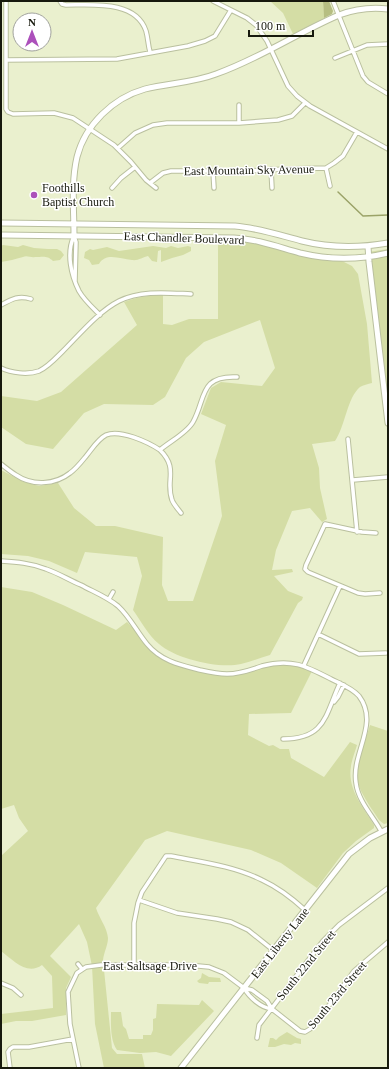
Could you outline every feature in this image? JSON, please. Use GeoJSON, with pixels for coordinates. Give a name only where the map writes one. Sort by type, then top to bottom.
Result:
{"type":"FeatureCollection","features":[{"type":"Feature","properties":{"kind":"street"},"geometry":{"type":"LineString","coordinates":[[6,1],[6,109],[8,112],[13,114],[60,114],[73,118],[118,148],[146,180],[156,188]]}},
{"type":"Feature","properties":{"kind":"street"},"geometry":{"type":"LineString","coordinates":[[213,1],[247,18],[256,25],[271,49],[288,86],[305,103],[388,149]]}},
{"type":"Feature","properties":{"kind":"street"},"geometry":{"type":"LineString","coordinates":[[333,1],[365,79],[388,94]]}},
{"type":"Feature","properties":{"kind":"street"},"geometry":{"type":"LineString","coordinates":[[61,3],[66,5],[115,5],[128,10],[139,18],[145,27],[150,52]]}},
{"type":"Feature","properties":{"kind":"street"},"geometry":{"type":"LineString","coordinates":[[100,315],[80,291],[71,272],[71,243],[74,236],[76,166],[80,150],[98,119],[120,100],[133,94],[154,87],[209,77],[230,69],[339,15],[359,9],[388,9]]}},
{"type":"Feature","properties":{"kind":"street"},"geometry":{"type":"LineString","coordinates":[[6,60],[117,59],[188,46],[212,38],[218,33],[231,10]]}},
{"type":"Feature","properties":{"kind":"street"},"geometry":{"type":"LineString","coordinates":[[335,58],[367,45],[388,44]]}},
{"type":"Feature","properties":{"kind":"street"},"geometry":{"type":"LineString","coordinates":[[118,148],[135,133],[153,125],[171,123],[239,123],[283,120],[296,113],[305,103]]}},
{"type":"Feature","properties":{"kind":"street"},"geometry":{"type":"LineString","coordinates":[[239,105],[239,123]]}},
{"type":"Feature","properties":{"kind":"street","name":"East Mountain Sky Avenue"},"geometry":{"type":"LineString","coordinates":[[150,183],[167,172],[326,168],[343,156],[357,132]]}},
{"type":"Feature","properties":{"kind":"street"},"geometry":{"type":"LineString","coordinates":[[112,188],[121,178],[135,167]]}},
{"type":"Feature","properties":{"kind":"street"},"geometry":{"type":"LineString","coordinates":[[326,168],[330,186]]}},
{"type":"Feature","properties":{"kind":"street"},"geometry":{"type":"LineString","coordinates":[[271,169],[272,188]]}},
{"type":"Feature","properties":{"kind":"street"},"geometry":{"type":"LineString","coordinates":[[213,171],[214,188]]}},
{"type":"Feature","properties":{"kind":"street","name":"East Chandler Boulevard"},"geometry":{"type":"LineString","coordinates":[[1,223],[240,226],[267,231],[315,244],[368,246],[388,243]]}},
{"type":"Feature","properties":{"kind":"street","name":"East Chandler Boulevard"},"geometry":{"type":"LineString","coordinates":[[1,235],[243,239],[266,243],[314,256],[340,258],[388,253]]}},
{"type":"Feature","properties":{"kind":"street"},"geometry":{"type":"LineString","coordinates":[[368,246],[388,423]]}},
{"type":"Feature","properties":{"kind":"street"},"geometry":{"type":"LineString","coordinates":[[1,368],[22,373],[39,371],[53,362],[114,303],[132,296],[159,292],[192,294]]}},
{"type":"Feature","properties":{"kind":"street"},"geometry":{"type":"LineString","coordinates":[[1,305],[16,297],[24,296],[31,299]]}},
{"type":"Feature","properties":{"kind":"street"},"geometry":{"type":"LineString","coordinates":[[160,450],[193,422],[204,391],[208,386],[226,376],[237,377]]}},
{"type":"Feature","properties":{"kind":"street"},"geometry":{"type":"LineString","coordinates":[[1,464],[16,476],[28,481],[47,482],[71,473],[100,440],[108,434],[124,434],[160,450],[169,461],[171,469],[170,493],[172,500],[181,513]]}},
{"type":"Feature","properties":{"kind":"street"},"geometry":{"type":"LineString","coordinates":[[348,439],[357,532]]}},
{"type":"Feature","properties":{"kind":"street"},"geometry":{"type":"LineString","coordinates":[[353,480],[388,476]]}},
{"type":"Feature","properties":{"kind":"street"},"geometry":{"type":"LineString","coordinates":[[376,533],[357,532],[325,524],[306,568],[308,572],[358,593],[380,593]]}},
{"type":"Feature","properties":{"kind":"street"},"geometry":{"type":"LineString","coordinates":[[1,561],[45,569],[109,599],[130,620],[152,650],[161,657],[181,666],[228,674],[287,662],[304,665],[354,691],[367,714],[367,724],[355,769],[356,785],[381,831]]}},
{"type":"Feature","properties":{"kind":"street"},"geometry":{"type":"LineString","coordinates":[[304,665],[340,586]]}},
{"type":"Feature","properties":{"kind":"street"},"geometry":{"type":"LineString","coordinates":[[109,599],[113,592]]}},
{"type":"Feature","properties":{"kind":"street"},"geometry":{"type":"LineString","coordinates":[[318,634],[359,654],[386,653]]}},
{"type":"Feature","properties":{"kind":"street"},"geometry":{"type":"LineString","coordinates":[[283,739],[298,739],[308,736],[321,725],[342,684]]}},
{"type":"Feature","properties":{"kind":"street","name":"East Liberty Lane"},"geometry":{"type":"LineString","coordinates":[[181,1068],[349,854],[362,842],[381,831],[388,829]]}},
{"type":"Feature","properties":{"kind":"street"},"geometry":{"type":"LineString","coordinates":[[134,965],[135,913],[139,900],[146,886],[166,856],[199,861],[242,872],[262,880],[305,910]]}},
{"type":"Feature","properties":{"kind":"street","name":"South 22nd Street"},"geometry":{"type":"LineString","coordinates":[[256,1038],[259,1025],[330,934],[388,888]]}},
{"type":"Feature","properties":{"kind":"street"},"geometry":{"type":"LineString","coordinates":[[139,900],[177,913],[231,922],[248,930],[273,950]]}},
{"type":"Feature","properties":{"kind":"street"},"geometry":{"type":"LineString","coordinates":[[129,912],[135,913]]}},
{"type":"Feature","properties":{"kind":"street","name":"South 23rd Street"},"geometry":{"type":"LineString","coordinates":[[305,1032],[310,1029],[354,971],[388,942]]}},
{"type":"Feature","properties":{"kind":"street"},"geometry":{"type":"LineString","coordinates":[[78,964],[82,969],[74,977],[68,992],[69,1012],[79,1068]]}},
{"type":"Feature","properties":{"kind":"street","name":"East Saltsage Drive"},"geometry":{"type":"LineString","coordinates":[[82,969],[101,965],[203,966],[216,970],[235,980],[258,1003],[266,1008],[272,1008]]}},
{"type":"Feature","properties":{"kind":"street"},"geometry":{"type":"LineString","coordinates":[[1,983],[13,988],[21,996]]}},
{"type":"Feature","properties":{"kind":"street","name":"East Saltsage Drive"},"geometry":{"type":"LineString","coordinates":[[244,988],[252,990],[300,1031],[305,1032]]}},
{"type":"Feature","properties":{"kind":"street"},"geometry":{"type":"LineString","coordinates":[[258,1003],[262,998]]}},
{"type":"Feature","properties":{"kind":"street"},"geometry":{"type":"LineString","coordinates":[[10,1068],[8,1052],[13,1047],[40,1046],[73,1039]]}},
{"type":"Feature","properties":{"kind":"green space"},"geometry":{"type":"Polygon","coordinates":[[[270,1],[323,1],[324,18],[293,34],[283,13],[270,1]]]}},
{"type":"Feature","properties":{"kind":"green space"},"geometry":{"type":"Polygon","coordinates":[[[323,1],[329,1],[333,11],[332,14],[324,18],[323,1]]]}},
{"type":"Feature","properties":{"kind":"green space"},"geometry":{"type":"Polygon","coordinates":[[[218,240],[249,242],[279,247],[340,260],[352,266],[358,274],[367,324],[372,383],[361,386],[352,398],[335,441],[312,444],[319,468],[320,488],[327,519],[322,522],[310,508],[292,511],[276,550],[272,570],[292,569],[293,572],[274,576],[288,591],[303,597],[302,600],[298,603],[270,655],[232,665],[198,662],[176,654],[159,644],[151,636],[133,610],[142,576],[137,557],[85,552],[77,573],[49,561],[28,556],[1,554],[1,470],[24,482],[39,486],[58,483],[74,508],[96,526],[115,526],[163,537],[162,585],[168,601],[193,601],[222,516],[215,461],[226,425],[201,414],[211,388],[221,382],[262,386],[275,368],[260,320],[204,342],[186,358],[165,397],[153,405],[104,404],[84,413],[53,449],[26,444],[1,427],[1,396],[37,401],[61,392],[137,325],[124,302],[153,295],[163,295],[163,324],[172,325],[189,319],[218,319],[218,240]]]}},
{"type":"Feature","properties":{"kind":"green space"},"geometry":{"type":"Polygon","coordinates":[[[23,245],[34,248],[57,249],[64,255],[60,260],[53,261],[47,257],[26,256],[1,262],[1,246],[18,247],[23,245]]]}},
{"type":"Feature","properties":{"kind":"green space"},"geometry":{"type":"Polygon","coordinates":[[[153,246],[166,248],[171,246],[178,248],[188,246],[191,247],[191,251],[161,262],[161,250],[158,251],[157,262],[152,261],[148,256],[134,260],[109,257],[102,260],[99,264],[92,265],[89,260],[84,258],[85,252],[90,249],[93,250],[107,247],[119,251],[153,246]]]}},
{"type":"Feature","properties":{"kind":"green space"},"geometry":{"type":"Polygon","coordinates":[[[388,249],[388,423],[368,252],[388,249]]]}},
{"type":"Feature","properties":{"kind":"green space"},"geometry":{"type":"Polygon","coordinates":[[[1,587],[32,592],[116,630],[127,622],[146,643],[170,662],[228,674],[273,664],[287,663],[313,669],[291,713],[249,714],[248,735],[269,746],[273,745],[280,749],[289,749],[291,758],[324,777],[350,742],[357,745],[351,766],[351,782],[357,797],[374,825],[374,828],[343,853],[317,888],[281,863],[251,850],[167,831],[145,840],[96,908],[108,938],[103,960],[112,1048],[117,1054],[142,1054],[145,1068],[104,1068],[95,1024],[92,966],[87,942],[79,924],[50,956],[71,977],[66,988],[66,1015],[32,1021],[16,1021],[1,1024],[1,1014],[53,1008],[52,976],[42,965],[31,969],[20,966],[1,951],[1,856],[28,831],[19,818],[14,805],[1,809],[1,587]]]}},
{"type":"Feature","properties":{"kind":"green space"},"geometry":{"type":"Polygon","coordinates":[[[370,725],[388,731],[388,823],[384,824],[379,820],[367,802],[358,783],[358,766],[370,725]]]}},
{"type":"Feature","properties":{"kind":"green space"},"geometry":{"type":"Polygon","coordinates":[[[202,973],[209,977],[220,978],[221,982],[209,982],[208,984],[199,983],[197,981],[201,978],[202,973]]]}},
{"type":"Feature","properties":{"kind":"green space"},"geometry":{"type":"Polygon","coordinates":[[[202,1000],[214,1011],[171,1056],[156,1052],[140,1053],[117,1050],[113,1042],[111,1032],[111,1012],[121,1012],[123,1026],[126,1029],[129,1039],[143,1039],[143,1035],[151,1035],[153,1030],[153,1019],[156,1018],[157,1004],[199,1005],[202,1000]]]}},
{"type":"Feature","properties":{"kind":"green space"},"geometry":{"type":"Polygon","coordinates":[[[287,1032],[301,1039],[301,1044],[284,1044],[275,1047],[268,1047],[270,1038],[276,1040],[287,1032]]]}},
{"type":"Feature","properties":{"kind":"waterway"},"geometry":{"type":"LineString","coordinates":[[338,192],[363,216],[388,215]]}},
{"type":"Feature","properties":{"kind":"place","name":"Foothills Baptist Church"},"geometry":{"type":"Point","coordinates":[34,195]}}]}
